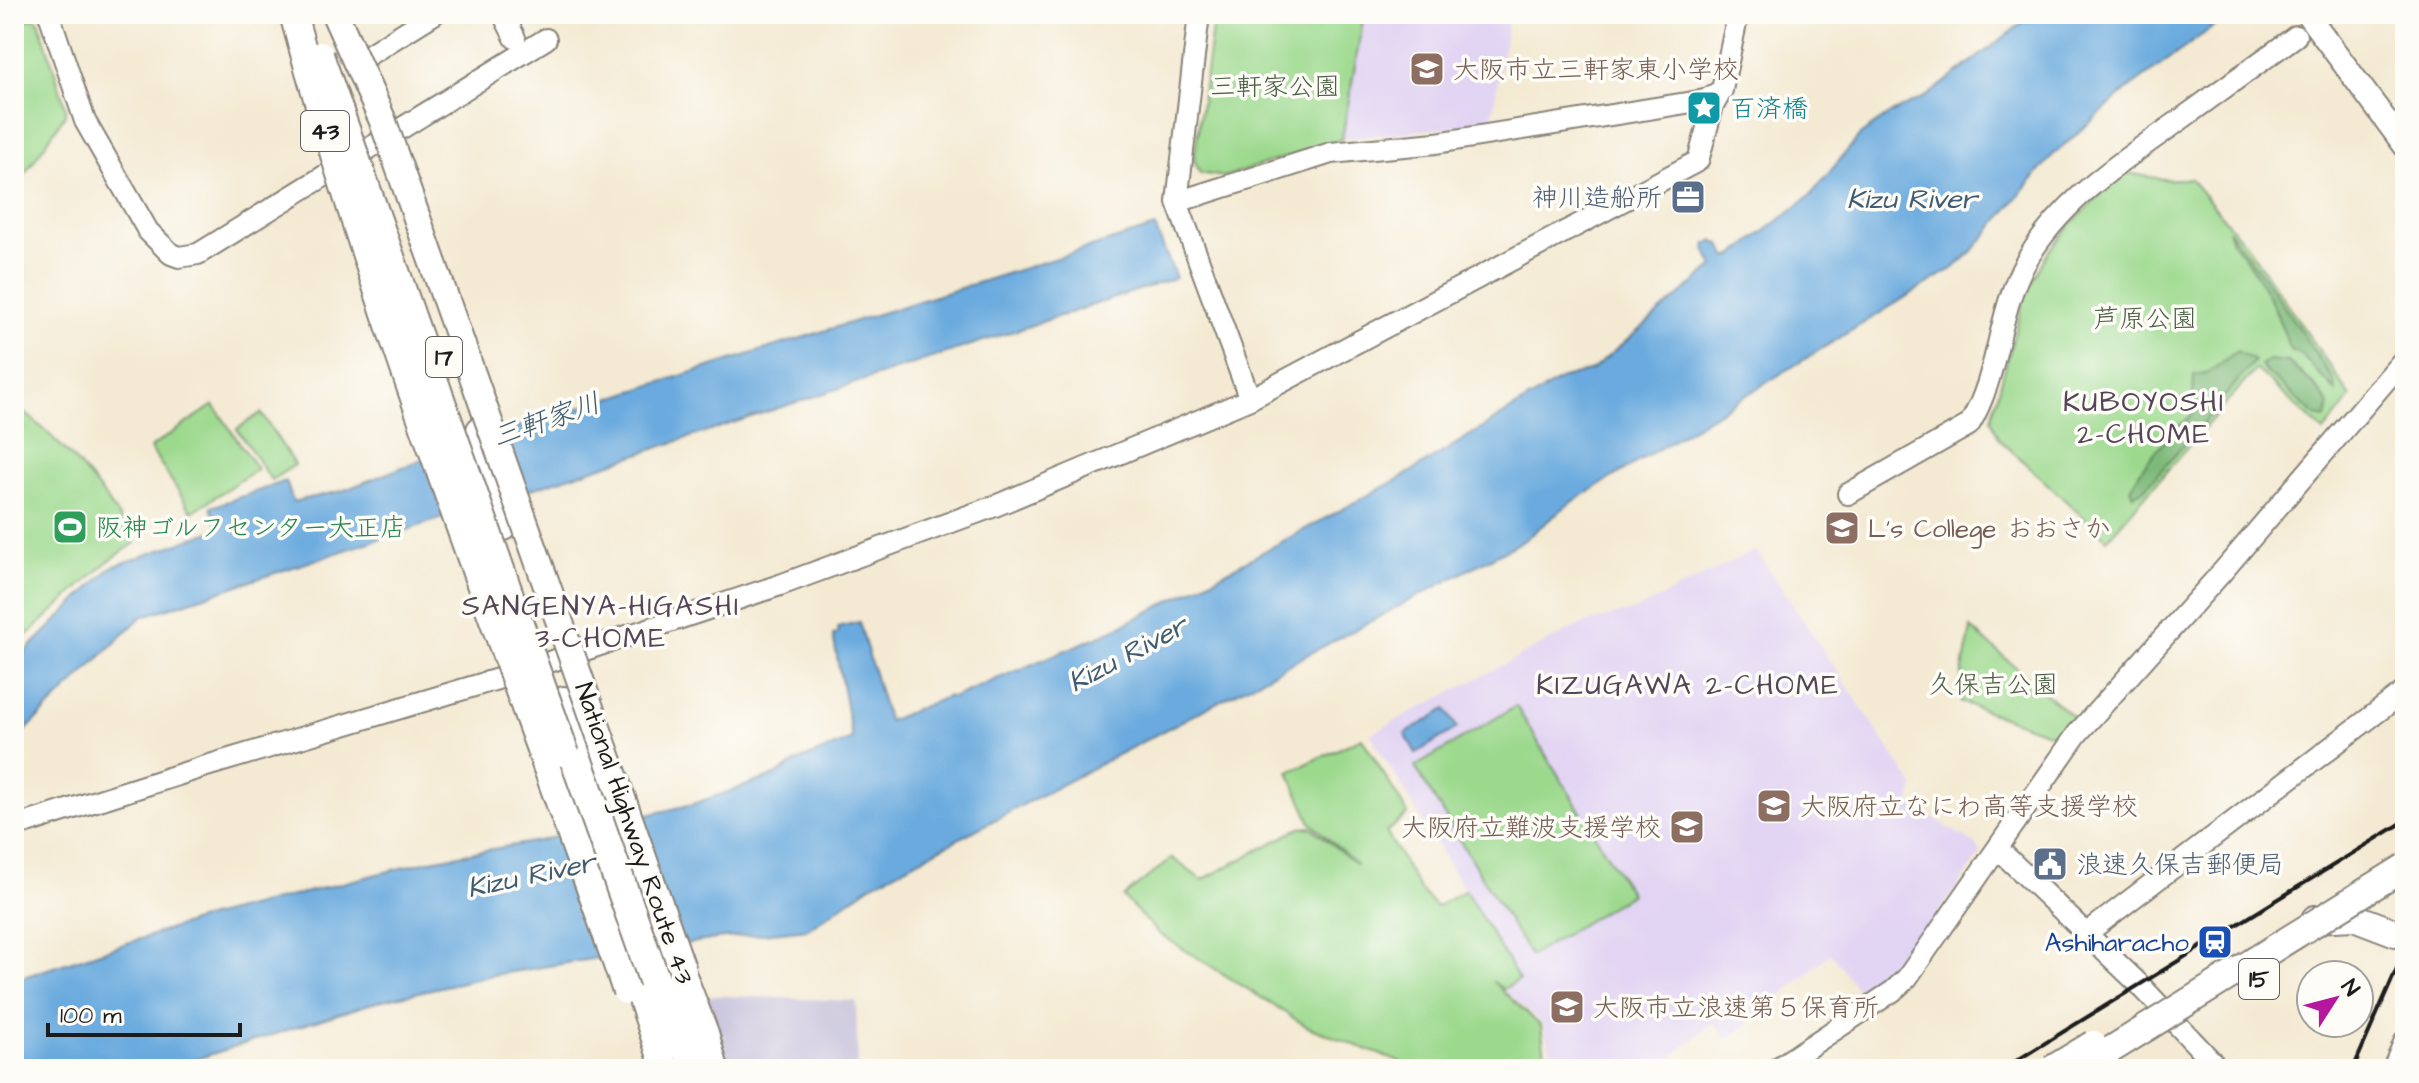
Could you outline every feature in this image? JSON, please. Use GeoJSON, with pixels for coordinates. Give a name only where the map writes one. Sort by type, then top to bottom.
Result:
{"type":"FeatureCollection","features":[{"type":"Feature","properties":{"kind":"highway","name":"43"},"geometry":{"type":"LineString","coordinates":[[293,14],[340,176],[412,393],[656,1069]]}},
{"type":"Feature","properties":{"kind":"highway","name":"17"},"geometry":{"type":"LineString","coordinates":[[305,14],[498,535],[564,700],[603,820],[693,1069]]}},
{"type":"Feature","properties":{"kind":"highway","name":"17"},"geometry":{"type":"LineString","coordinates":[[323,14],[498,535],[520,623],[680,1069]]}},
{"type":"Feature","properties":{"kind":"highway","name":"National Highway Route 43"},"geometry":{"type":"LineString","coordinates":[[335,14],[382,119],[705,1033],[713,1069]]}},
{"type":"Feature","properties":{"kind":"highway"},"geometry":{"type":"LineString","coordinates":[[397,161],[420,247],[487,451],[498,535]]}},
{"type":"Feature","properties":{"kind":"highway"},"geometry":{"type":"LineString","coordinates":[[340,176],[378,264],[434,419],[498,535]]}},
{"type":"Feature","properties":{"kind":"highway"},"geometry":{"type":"LineString","coordinates":[[520,623],[561,780],[611,925],[637,987]]}},
{"type":"Feature","properties":{"kind":"highway"},"geometry":{"type":"LineString","coordinates":[[564,700],[618,809],[645,886],[683,971]]}},
{"type":"Feature","properties":{"kind":"highway"},"geometry":{"type":"LineString","coordinates":[[566,754],[589,839],[665,1069]]}},
{"type":"Feature","properties":{"kind":"highway"},"geometry":{"type":"LineString","coordinates":[[592,779],[612,820],[713,1069]]}},
{"type":"Feature","properties":{"kind":"highway","name":"15"},"geometry":{"type":"LineString","coordinates":[[2080,1069],[2405,867]]}},
{"type":"Feature","properties":{"kind":"highway","name":"15"},"geometry":{"type":"LineString","coordinates":[[2113,1069],[2405,888]]}},
{"type":"Feature","properties":{"kind":"highway"},"geometry":{"type":"LineString","coordinates":[[2052,1069],[2298,925],[2337,916],[2354,917],[2396,933]]}},
{"type":"Feature","properties":{"kind":"main road"},"geometry":{"type":"LineString","coordinates":[[2307,14],[2405,146]]}},
{"type":"Feature","properties":{"kind":"main road"},"geometry":{"type":"LineString","coordinates":[[2394,1069],[2405,1043]]}},
{"type":"Feature","properties":{"kind":"street"},"geometry":{"type":"LineString","coordinates":[[49,14],[85,121],[148,231],[164,248],[179,257],[198,254],[546,39]]}},
{"type":"Feature","properties":{"kind":"street"},"geometry":{"type":"LineString","coordinates":[[360,60],[434,14]]}},
{"type":"Feature","properties":{"kind":"street"},"geometry":{"type":"LineString","coordinates":[[503,14],[515,38]]}},
{"type":"Feature","properties":{"kind":"street"},"geometry":{"type":"LineString","coordinates":[[1199,14],[1177,202],[1250,399]]}},
{"type":"Feature","properties":{"kind":"street"},"geometry":{"type":"LineString","coordinates":[[14,827],[501,678],[780,585],[995,506],[1250,399],[1698,161],[1713,106],[1722,90],[1738,14]]}},
{"type":"Feature","properties":{"kind":"street"},"geometry":{"type":"LineString","coordinates":[[1848,494],[1969,425],[1990,381],[2011,295],[2022,269],[2041,240],[2076,199],[2107,172],[2296,36]]}},
{"type":"Feature","properties":{"kind":"street"},"geometry":{"type":"LineString","coordinates":[[1177,202],[1331,153],[1436,143],[1705,100],[1722,90]]}},
{"type":"Feature","properties":{"kind":"street"},"geometry":{"type":"LineString","coordinates":[[1776,1069],[1893,991],[1907,978],[2077,734],[2244,547],[2405,358]]}},
{"type":"Feature","properties":{"kind":"street"},"geometry":{"type":"LineString","coordinates":[[2087,933],[2405,691]]}},
{"type":"Feature","properties":{"kind":"street"},"geometry":{"type":"LineString","coordinates":[[1999,850],[2087,933],[2219,1069]]}},
{"type":"Feature","properties":{"kind":"shaded area","name":"大阪市立三軒家東小学校"},"geometry":{"type":"Polygon","coordinates":[[[1364,14],[1509,14],[1491,123],[1342,139],[1364,14]]]}},
{"type":"Feature","properties":{"kind":"shaded area","name":"大阪府立難波支援学校"},"geometry":{"type":"Polygon","coordinates":[[[1756,550],[1914,786],[1910,803],[1978,846],[1981,854],[1935,918],[1886,978],[1862,996],[1831,953],[1728,1040],[1713,1023],[1657,1069],[1556,1069],[1543,1024],[1503,989],[1518,979],[1370,734],[1582,624],[1635,610],[1756,550]]]}},
{"type":"Feature","properties":{"kind":"shaded area"},"geometry":{"type":"Polygon","coordinates":[[[701,995],[856,1001],[858,1069],[726,1069],[701,995]]]}},
{"type":"Feature","properties":{"kind":"green space","name":"三軒家公園"},"geometry":{"type":"Polygon","coordinates":[[[1214,14],[1364,14],[1342,139],[1224,177],[1200,173],[1194,160],[1214,14]]]}},
{"type":"Feature","properties":{"kind":"green space"},"geometry":{"type":"Polygon","coordinates":[[[34,18],[39,21],[66,108],[65,115],[23,177],[14,175],[14,24],[34,18]]]}},
{"type":"Feature","properties":{"kind":"green space","name":"芦原公園"},"geometry":{"type":"Polygon","coordinates":[[[2123,172],[2164,179],[2190,178],[2248,247],[2351,397],[2324,432],[2256,369],[2107,539],[2000,440],[1991,419],[2025,295],[2048,252],[2123,172]]]}},
{"type":"Feature","properties":{"kind":"green space"},"geometry":{"type":"Polygon","coordinates":[[[2228,229],[2334,381],[2336,391],[2301,355],[2291,350],[2273,305],[2252,267],[2232,241],[2228,229]]]}},
{"type":"Feature","properties":{"kind":"green space"},"geometry":{"type":"Polygon","coordinates":[[[2237,351],[2254,361],[2201,426],[2144,489],[2133,495],[2130,488],[2143,467],[2192,414],[2194,375],[2209,372],[2237,351]]]}},
{"type":"Feature","properties":{"kind":"green space"},"geometry":{"type":"Polygon","coordinates":[[[2269,360],[2288,362],[2319,390],[2329,405],[2326,418],[2316,416],[2266,372],[2261,365],[2269,360]]]}},
{"type":"Feature","properties":{"kind":"green space","name":"阪神ゴルフセンター大正店"},"geometry":{"type":"Polygon","coordinates":[[[14,404],[50,434],[81,468],[110,504],[135,543],[106,563],[14,647],[14,404]]]}},
{"type":"Feature","properties":{"kind":"green space"},"geometry":{"type":"Polygon","coordinates":[[[214,405],[257,469],[192,512],[150,448],[214,405]]]}},
{"type":"Feature","properties":{"kind":"green space"},"geometry":{"type":"Polygon","coordinates":[[[261,413],[295,465],[271,480],[237,429],[261,413]]]}},
{"type":"Feature","properties":{"kind":"green space","name":"久保吉公園"},"geometry":{"type":"Polygon","coordinates":[[[1971,628],[2074,718],[2059,737],[1961,702],[1959,690],[1971,628]]]}},
{"type":"Feature","properties":{"kind":"green space"},"geometry":{"type":"Polygon","coordinates":[[[1516,706],[1631,894],[1530,956],[1415,767],[1516,706]]]}},
{"type":"Feature","properties":{"kind":"green space"},"geometry":{"type":"Polygon","coordinates":[[[1362,738],[1408,814],[1386,832],[1420,890],[1436,907],[1465,890],[1519,980],[1503,989],[1492,981],[1541,1026],[1547,1069],[1418,1069],[1308,1027],[1158,933],[1123,897],[1172,858],[1202,880],[1300,828],[1311,827],[1357,865],[1311,823],[1289,772],[1362,738]]]}},
{"type":"Feature","properties":{"kind":"water","name":"Kizu River"},"geometry":{"type":"Polygon","coordinates":[[[2034,14],[2231,14],[2128,89],[2052,156],[1972,252],[1955,267],[1569,504],[1523,541],[871,885],[808,929],[716,939],[493,975],[379,1001],[165,1069],[14,1069],[14,980],[198,920],[436,859],[538,841],[693,804],[776,775],[796,762],[852,739],[833,635],[838,633],[837,627],[859,622],[888,721],[948,696],[952,698],[1111,631],[1209,581],[1404,476],[1563,378],[1592,370],[1714,266],[1706,245],[1714,240],[1720,243],[1728,258],[1734,255],[1810,196],[1861,134],[1893,112],[1927,96],[2034,14]]]}},
{"type":"Feature","properties":{"kind":"water","name":"三軒家川"},"geometry":{"type":"Polygon","coordinates":[[[1155,227],[1176,278],[141,617],[14,742],[14,663],[111,567],[219,529],[211,507],[286,481],[293,502],[342,491],[451,448],[1155,227]]]}},
{"type":"Feature","properties":{"kind":"water"},"geometry":{"type":"Polygon","coordinates":[[[1446,709],[1457,728],[1416,753],[1405,734],[1446,709]]]}},
{"type":"Feature","properties":{"kind":"railway"},"geometry":{"type":"LineString","coordinates":[[2003,1069],[2405,821]]}},
{"type":"Feature","properties":{"kind":"railway"},"geometry":{"type":"LineString","coordinates":[[2353,1069],[2405,950]]}},
{"type":"Feature","properties":{"kind":"place","name":"大阪市立三軒家東小学校"},"geometry":{"type":"Point","coordinates":[1427,69]}},
{"type":"Feature","properties":{"kind":"place","name":"百済橋"},"geometry":{"type":"Point","coordinates":[1704,108]}},
{"type":"Feature","properties":{"kind":"place","name":"神川造船所"},"geometry":{"type":"Point","coordinates":[1688,197]}},
{"type":"Feature","properties":{"kind":"place","name":"阪神ゴルフセンター大正店"},"geometry":{"type":"Point","coordinates":[70,527]}},
{"type":"Feature","properties":{"kind":"place","name":"L’s College おおさか"},"geometry":{"type":"Point","coordinates":[1842,528]}},
{"type":"Feature","properties":{"kind":"place","name":"大阪府立なにわ高等支援学校"},"geometry":{"type":"Point","coordinates":[1774,806]}},
{"type":"Feature","properties":{"kind":"place","name":"大阪府立難波支援学校"},"geometry":{"type":"Point","coordinates":[1687,827]}},
{"type":"Feature","properties":{"kind":"place","name":"浪速久保吉郵便局"},"geometry":{"type":"Point","coordinates":[2050,864]}},
{"type":"Feature","properties":{"kind":"place","name":"Ashiharacho"},"geometry":{"type":"Point","coordinates":[2215,942]}},
{"type":"Feature","properties":{"kind":"place","name":"大阪市立浪速第５保育所"},"geometry":{"type":"Point","coordinates":[1567,1007]}},
{"type":"Feature","properties":{"kind":"district","name":"KUBOYOSHI 2-CHOME"},"geometry":{"type":"Point","coordinates":[2144,417]}},
{"type":"Feature","properties":{"kind":"district","name":"SANGENYA-HIGASHI 3-CHOME"},"geometry":{"type":"Point","coordinates":[601,621]}},
{"type":"Feature","properties":{"kind":"district","name":"KIZUGAWA 2-CHOME"},"geometry":{"type":"Point","coordinates":[1688,684]}}]}
